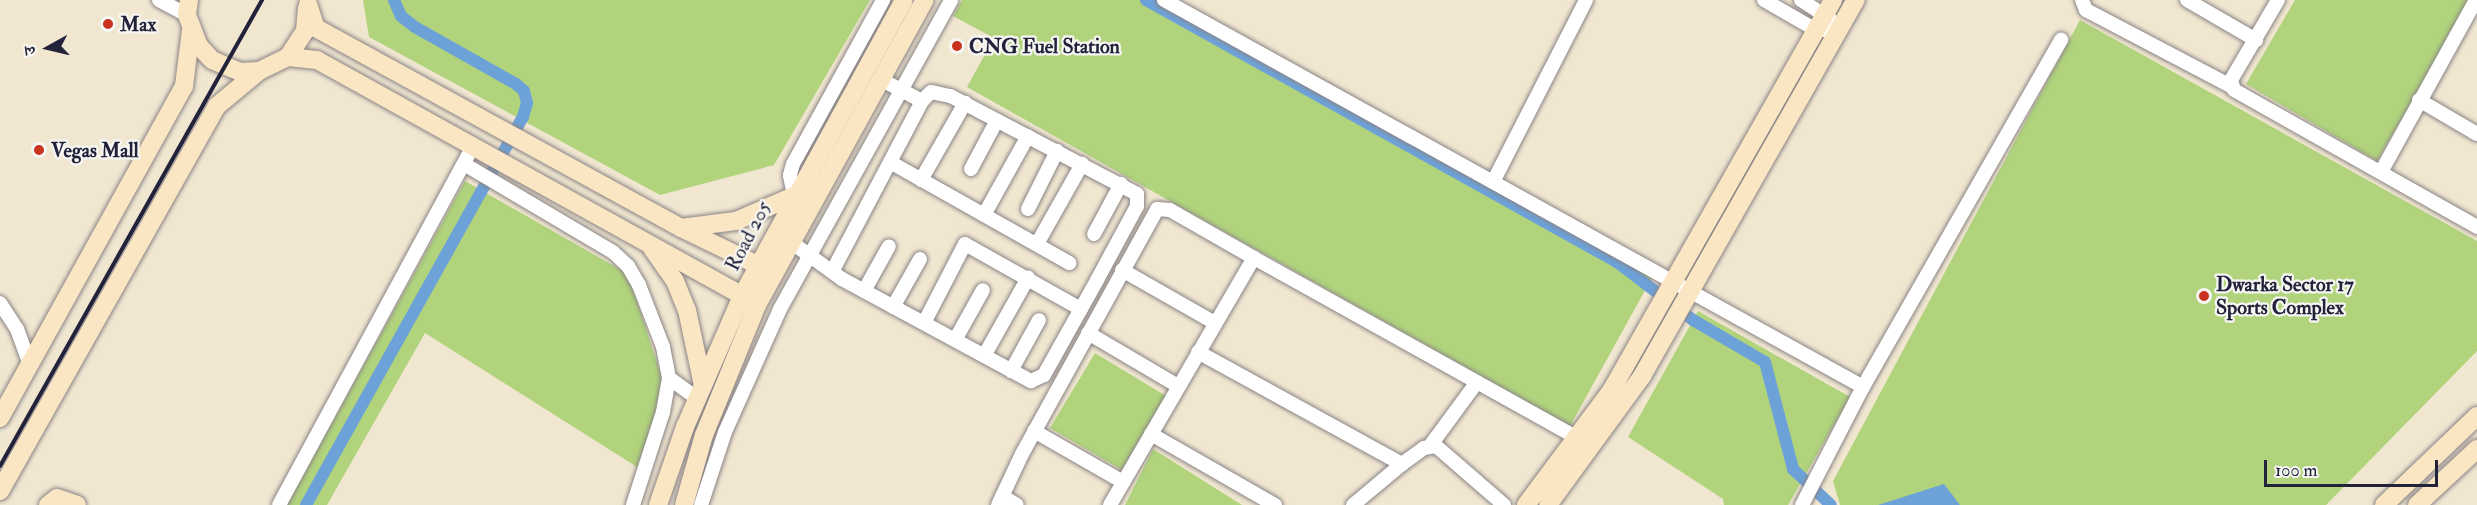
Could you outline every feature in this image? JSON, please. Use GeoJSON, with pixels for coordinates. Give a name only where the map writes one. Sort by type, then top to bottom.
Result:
{"type":"FeatureCollection","features":[{"type":"Feature","properties":{"kind":"street"},"geometry":{"type":"LineString","coordinates":[[159,0],[187,10],[212,60],[240,72],[259,71]]}},
{"type":"Feature","properties":{"kind":"street"},"geometry":{"type":"LineString","coordinates":[[681,228],[735,221],[794,196],[790,175],[793,164],[884,0]]}},
{"type":"Feature","properties":{"kind":"street","name":"Road 205"},"geometry":{"type":"LineString","coordinates":[[658,505],[700,391],[767,269],[794,196],[904,0]]}},
{"type":"Feature","properties":{"kind":"street","name":"Road 205"},"geometry":{"type":"LineString","coordinates":[[767,269],[791,242],[925,0]]}},
{"type":"Feature","properties":{"kind":"street"},"geometry":{"type":"LineString","coordinates":[[701,505],[725,432],[756,357],[951,0]]}},
{"type":"Feature","properties":{"kind":"street"},"geometry":{"type":"LineString","coordinates":[[1164,0],[1493,182],[1672,286],[1863,387]]}},
{"type":"Feature","properties":{"kind":"street"},"geometry":{"type":"LineString","coordinates":[[1493,182],[1586,0]]}},
{"type":"Feature","properties":{"kind":"street"},"geometry":{"type":"LineString","coordinates":[[1764,0],[1825,14]]}},
{"type":"Feature","properties":{"kind":"street"},"geometry":{"type":"LineString","coordinates":[[1801,0],[1825,14],[1838,30]]}},
{"type":"Feature","properties":{"kind":"street"},"geometry":{"type":"LineString","coordinates":[[1548,505],[1642,376],[1856,0]]}},
{"type":"Feature","properties":{"kind":"street"},"geometry":{"type":"LineString","coordinates":[[2082,0],[2086,10],[2231,86],[2477,227]]}},
{"type":"Feature","properties":{"kind":"street"},"geometry":{"type":"LineString","coordinates":[[2187,0],[2256,40]]}},
{"type":"Feature","properties":{"kind":"street"},"geometry":{"type":"LineString","coordinates":[[2231,86],[2278,0]]}},
{"type":"Feature","properties":{"kind":"street"},"geometry":{"type":"LineString","coordinates":[[2381,172],[2476,0]]}},
{"type":"Feature","properties":{"kind":"street"},"geometry":{"type":"LineString","coordinates":[[0,490],[217,106],[259,71],[288,57],[305,32],[307,2]]}},
{"type":"Feature","properties":{"kind":"street"},"geometry":{"type":"LineString","coordinates":[[307,2],[316,28],[681,228],[767,269]]}},
{"type":"Feature","properties":{"kind":"street"},"geometry":{"type":"LineString","coordinates":[[0,418],[184,86],[187,10]]}},
{"type":"Feature","properties":{"kind":"street"},"geometry":{"type":"LineString","coordinates":[[1526,505],[1579,439],[1655,316],[1825,14]]}},
{"type":"Feature","properties":{"kind":"street"},"geometry":{"type":"LineString","coordinates":[[1804,502],[1863,387],[2061,40]]}},
{"type":"Feature","properties":{"kind":"street"},"geometry":{"type":"LineString","coordinates":[[288,57],[317,60],[750,300]]}},
{"type":"Feature","properties":{"kind":"street"},"geometry":{"type":"LineString","coordinates":[[882,80],[922,101]]}},
{"type":"Feature","properties":{"kind":"street"},"geometry":{"type":"LineString","coordinates":[[791,242],[864,291],[1011,371],[1039,380],[1137,206],[1137,194],[965,103],[940,91],[931,92],[922,101],[833,270]]}},
{"type":"Feature","properties":{"kind":"street"},"geometry":{"type":"LineString","coordinates":[[2419,100],[2477,134]]}},
{"type":"Feature","properties":{"kind":"street"},"geometry":{"type":"LineString","coordinates":[[921,180],[965,103]]}},
{"type":"Feature","properties":{"kind":"street"},"geometry":{"type":"LineString","coordinates":[[971,169],[997,120]]}},
{"type":"Feature","properties":{"kind":"street"},"geometry":{"type":"LineString","coordinates":[[984,215],[1028,136]]}},
{"type":"Feature","properties":{"kind":"street"},"geometry":{"type":"LineString","coordinates":[[279,505],[477,150]]}},
{"type":"Feature","properties":{"kind":"street"},"geometry":{"type":"LineString","coordinates":[[1028,209],[1057,151]]}},
{"type":"Feature","properties":{"kind":"street"},"geometry":{"type":"LineString","coordinates":[[890,162],[1069,262]]}},
{"type":"Feature","properties":{"kind":"street"},"geometry":{"type":"LineString","coordinates":[[1037,244],[1082,164]]}},
{"type":"Feature","properties":{"kind":"street"},"geometry":{"type":"LineString","coordinates":[[468,167],[613,252],[628,266],[663,347],[669,378],[663,412],[633,505]]}},
{"type":"Feature","properties":{"kind":"street"},"geometry":{"type":"LineString","coordinates":[[1094,234],[1121,184]]}},
{"type":"Feature","properties":{"kind":"street"},"geometry":{"type":"LineString","coordinates":[[1017,505],[1000,501],[1034,432],[1152,215],[1164,208],[1579,439]]}},
{"type":"Feature","properties":{"kind":"street"},"geometry":{"type":"LineString","coordinates":[[649,244],[675,281],[687,310],[700,391]]}},
{"type":"Feature","properties":{"kind":"street"},"geometry":{"type":"LineString","coordinates":[[924,323],[965,244],[1081,309]]}},
{"type":"Feature","properties":{"kind":"street"},"geometry":{"type":"LineString","coordinates":[[864,291],[890,246]]}},
{"type":"Feature","properties":{"kind":"street"},"geometry":{"type":"LineString","coordinates":[[1110,505],[1254,258]]}},
{"type":"Feature","properties":{"kind":"street"},"geometry":{"type":"LineString","coordinates":[[893,307],[920,259]]}},
{"type":"Feature","properties":{"kind":"street"},"geometry":{"type":"LineString","coordinates":[[1122,270],[1215,323]]}},
{"type":"Feature","properties":{"kind":"street"},"geometry":{"type":"LineString","coordinates":[[984,356],[1028,278]]}},
{"type":"Feature","properties":{"kind":"street"},"geometry":{"type":"LineString","coordinates":[[955,340],[983,290]]}},
{"type":"Feature","properties":{"kind":"street","name":"Road 205"},"geometry":{"type":"LineString","coordinates":[[684,505],[704,435],[750,300]]}},
{"type":"Feature","properties":{"kind":"street"},"geometry":{"type":"LineString","coordinates":[[0,303],[17,329],[30,364]]}},
{"type":"Feature","properties":{"kind":"street"},"geometry":{"type":"LineString","coordinates":[[1011,371],[1040,320]]}},
{"type":"Feature","properties":{"kind":"street"},"geometry":{"type":"LineString","coordinates":[[1088,333],[1178,386]]}},
{"type":"Feature","properties":{"kind":"street"},"geometry":{"type":"LineString","coordinates":[[1198,352],[1402,464]]}},
{"type":"Feature","properties":{"kind":"street"},"geometry":{"type":"LineString","coordinates":[[669,378],[700,391]]}},
{"type":"Feature","properties":{"kind":"street"},"geometry":{"type":"LineString","coordinates":[[1353,505],[1402,464],[1430,446],[1477,382]]}},
{"type":"Feature","properties":{"kind":"street"},"geometry":{"type":"LineString","coordinates":[[2384,505],[2477,416]]}},
{"type":"Feature","properties":{"kind":"street"},"geometry":{"type":"LineString","coordinates":[[1034,432],[1123,482]]}},
{"type":"Feature","properties":{"kind":"street"},"geometry":{"type":"LineString","coordinates":[[1151,434],[1275,505]]}},
{"type":"Feature","properties":{"kind":"street"},"geometry":{"type":"LineString","coordinates":[[1430,446],[1442,448],[1504,505]]}},
{"type":"Feature","properties":{"kind":"street"},"geometry":{"type":"LineString","coordinates":[[2417,505],[2477,449]]}},
{"type":"Feature","properties":{"kind":"street"},"geometry":{"type":"LineString","coordinates":[[48,505],[57,498],[77,505]]}},
{"type":"Feature","properties":{"kind":"green space"},"geometry":{"type":"Polygon","coordinates":[[[363,0],[870,0],[774,165],[660,195],[369,37],[363,0]]]}},
{"type":"Feature","properties":{"kind":"green space"},"geometry":{"type":"Polygon","coordinates":[[[962,0],[1163,0],[1653,276],[1570,426],[967,87],[994,38],[953,16],[962,0]]]}},
{"type":"Feature","properties":{"kind":"green space"},"geometry":{"type":"Polygon","coordinates":[[[2295,0],[2471,0],[2377,161],[2246,84],[2295,0]]]}},
{"type":"Feature","properties":{"kind":"green space","name":"Dwarka Sector 17 Sports Complex"},"geometry":{"type":"Polygon","coordinates":[[[2080,20],[2477,241],[2477,351],[2326,505],[1840,505],[1833,481],[2080,20]]]}},
{"type":"Feature","properties":{"kind":"green space"},"geometry":{"type":"Polygon","coordinates":[[[465,181],[628,274],[665,387],[637,467],[425,333],[327,505],[287,505],[465,181]]]}},
{"type":"Feature","properties":{"kind":"green space"},"geometry":{"type":"Polygon","coordinates":[[[1698,311],[1850,397],[1788,505],[1724,505],[1723,499],[1628,437],[1698,311]]]}},
{"type":"Feature","properties":{"kind":"green space"},"geometry":{"type":"Polygon","coordinates":[[[1095,353],[1166,396],[1122,470],[1050,428],[1095,353]]]}},
{"type":"Feature","properties":{"kind":"green space"},"geometry":{"type":"Polygon","coordinates":[[[1153,449],[1242,505],[1125,505],[1153,449]]]}},
{"type":"Feature","properties":{"kind":"water"},"geometry":{"type":"Polygon","coordinates":[[[1944,484],[1960,505],[1878,505],[1944,484]]]}},
{"type":"Feature","properties":{"kind":"waterway"},"geometry":{"type":"LineString","coordinates":[[306,505],[523,117],[527,103],[524,91],[516,84],[415,27],[401,16],[394,0]]}},
{"type":"Feature","properties":{"kind":"waterway"},"geometry":{"type":"LineString","coordinates":[[1146,0],[1617,262],[1693,320],[1765,362],[1793,469],[1831,505]]}},
{"type":"Feature","properties":{"kind":"railway"},"geometry":{"type":"LineString","coordinates":[[0,466],[262,0]]}},
{"type":"Feature","properties":{"kind":"place","name":"Max"},"geometry":{"type":"Point","coordinates":[108,24]}},
{"type":"Feature","properties":{"kind":"place","name":"CNG Fuel Station"},"geometry":{"type":"Point","coordinates":[957,46]}},
{"type":"Feature","properties":{"kind":"place","name":"Vegas Mall"},"geometry":{"type":"Point","coordinates":[39,150]}},
{"type":"Feature","properties":{"kind":"place","name":"Dwarka Sector 17 Sports Complex"},"geometry":{"type":"Point","coordinates":[2204,296]}}]}
